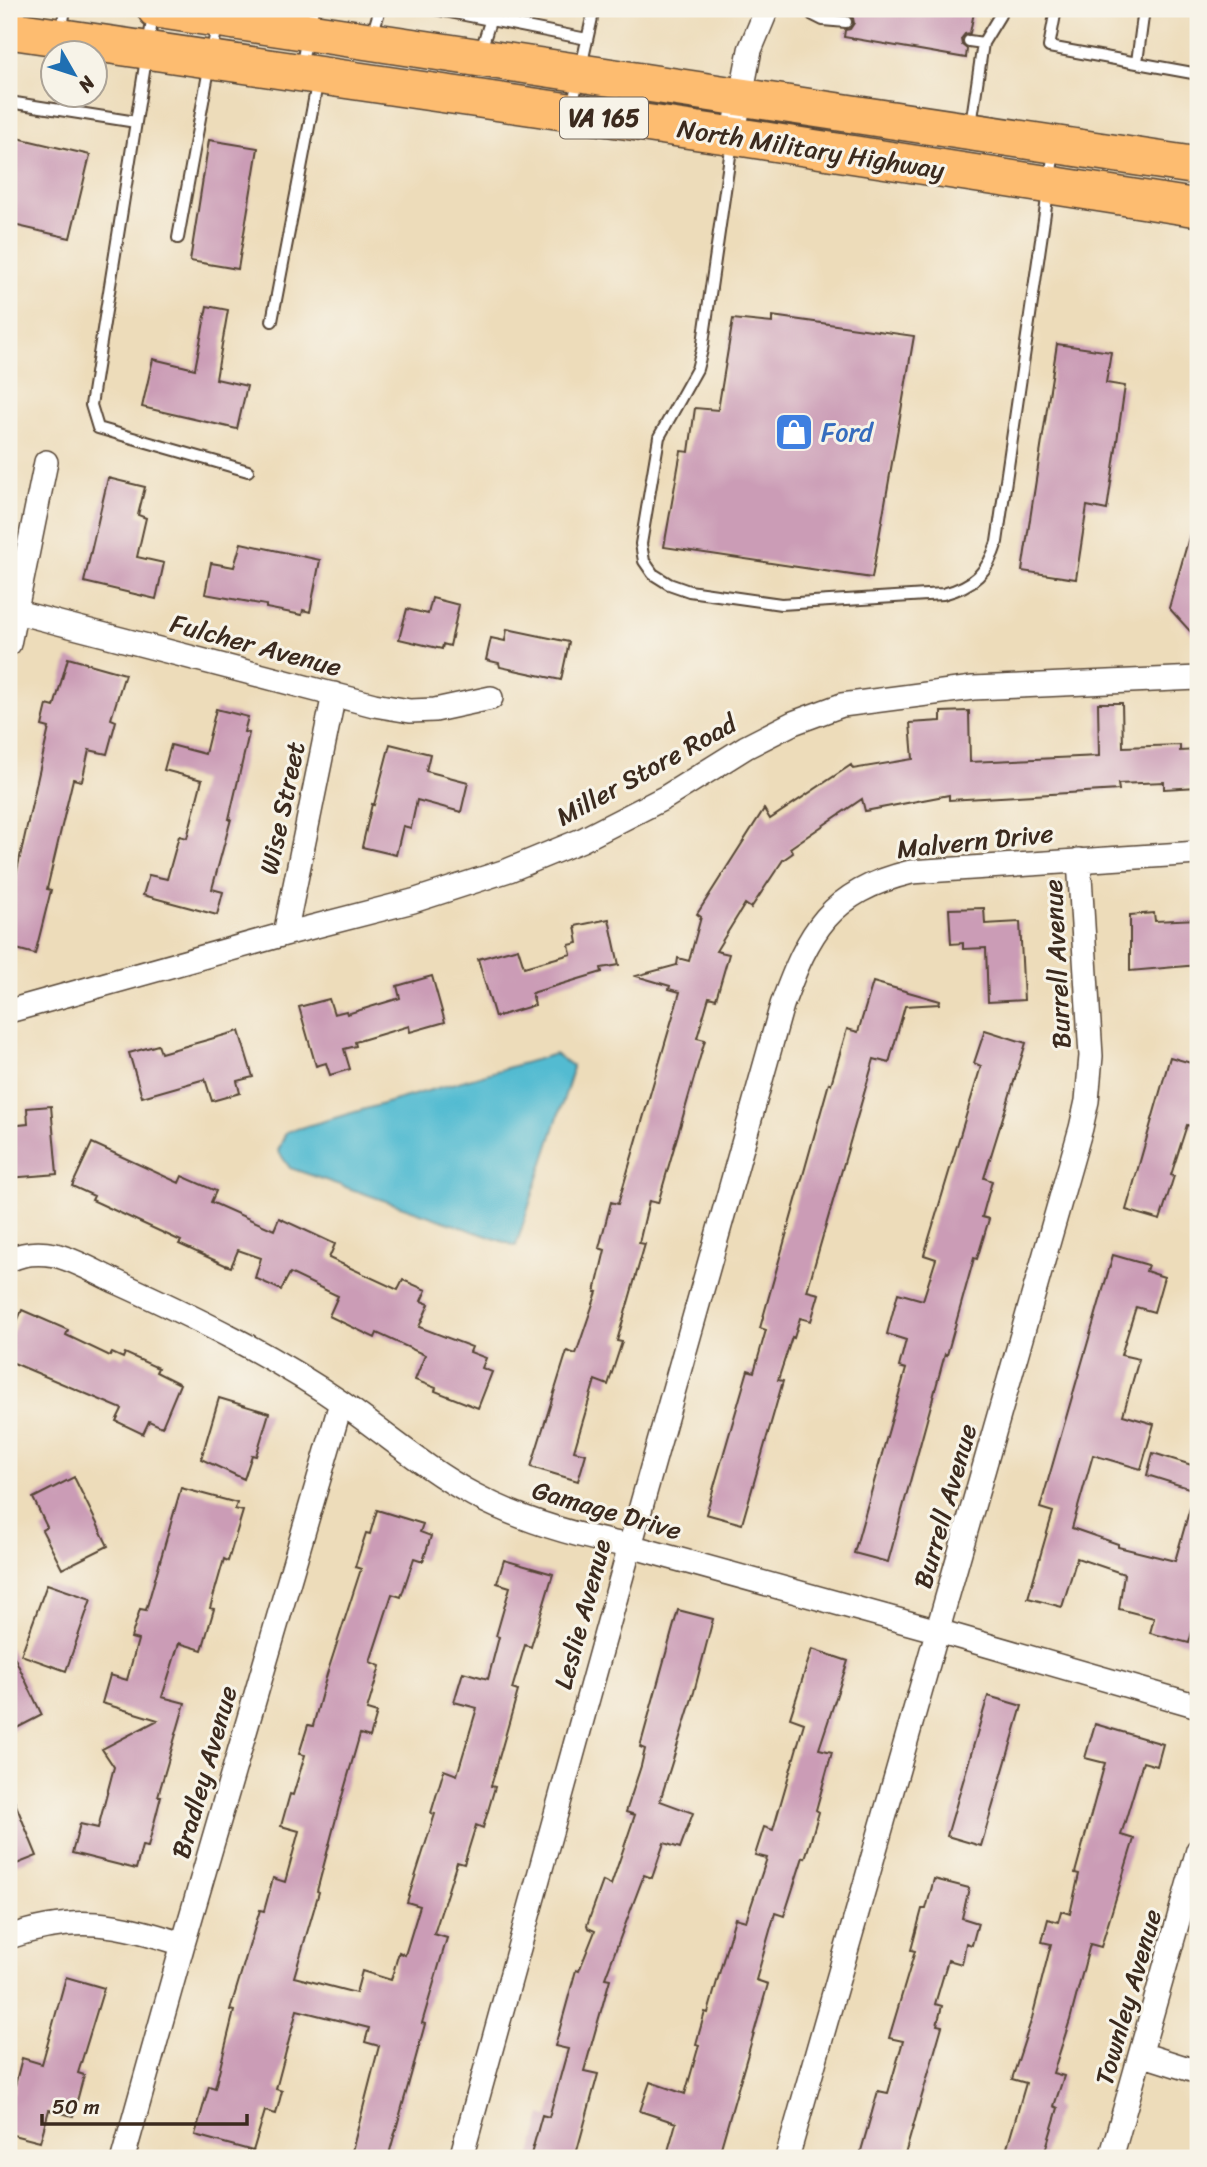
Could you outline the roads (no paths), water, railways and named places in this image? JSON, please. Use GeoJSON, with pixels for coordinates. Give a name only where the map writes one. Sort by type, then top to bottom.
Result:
{"type":"FeatureCollection","features":[{"type":"Feature","properties":{"kind":"main road","name":"North Military Highway"},"geometry":{"type":"LineString","coordinates":[[155,9],[375,25],[479,57],[584,56],[740,96],[1198,166]]}},
{"type":"Feature","properties":{"kind":"main road","name":"North Military Highway"},"geometry":{"type":"LineString","coordinates":[[9,30],[63,23],[147,50],[1198,208]]}},
{"type":"Feature","properties":{"kind":"street"},"geometry":{"type":"LineString","coordinates":[[733,136],[750,50],[767,9]]}},
{"type":"Feature","properties":{"kind":"street"},"geometry":{"type":"LineString","coordinates":[[9,644],[12,611],[46,461]]}},
{"type":"Feature","properties":{"kind":"street","name":"Fulcher Avenue"},"geometry":{"type":"LineString","coordinates":[[12,611],[410,711],[435,710],[491,698]]}},
{"type":"Feature","properties":{"kind":"street","name":"Miller Store Road"},"geometry":{"type":"LineString","coordinates":[[9,1011],[413,901],[509,870],[582,840],[666,797],[747,747],[793,723],[842,705],[973,688],[1198,678]]}},
{"type":"Feature","properties":{"kind":"street","name":"Wise Street"},"geometry":{"type":"LineString","coordinates":[[285,934],[334,694]]}},
{"type":"Feature","properties":{"kind":"street","name":"Malvern Drive"},"geometry":{"type":"LineString","coordinates":[[782,1005],[794,973],[816,929],[832,910],[858,891],[886,878],[911,872],[1198,853]]}},
{"type":"Feature","properties":{"kind":"street","name":"Burrell Avenue"},"geometry":{"type":"LineString","coordinates":[[787,2158],[1087,1101],[1090,1056],[1079,860]]}},
{"type":"Feature","properties":{"kind":"street","name":"Leslie Avenue"},"geometry":{"type":"LineString","coordinates":[[461,2158],[629,1546],[782,1005]]}},
{"type":"Feature","properties":{"kind":"street","name":"Gamage Drive"},"geometry":{"type":"LineString","coordinates":[[9,1260],[18,1255],[36,1253],[57,1255],[163,1303],[263,1354],[341,1403],[440,1475],[475,1496],[530,1521],[579,1537],[629,1546],[938,1631],[1198,1706]]}},
{"type":"Feature","properties":{"kind":"street","name":"Bradley Avenue"},"geometry":{"type":"LineString","coordinates":[[124,2158],[183,1944],[341,1403]]}},
{"type":"Feature","properties":{"kind":"street","name":"Townley Avenue"},"geometry":{"type":"LineString","coordinates":[[1111,2158],[1198,1850]]}},
{"type":"Feature","properties":{"kind":"street"},"geometry":{"type":"LineString","coordinates":[[9,1937],[70,1922],[106,1924],[183,1944]]}},
{"type":"Feature","properties":{"kind":"street"},"geometry":{"type":"LineString","coordinates":[[1141,2054],[1198,2072]]}},
{"type":"Feature","properties":{"kind":"lane"},"geometry":{"type":"LineString","coordinates":[[155,9],[91,405],[98,428],[248,471]]}},
{"type":"Feature","properties":{"kind":"lane"},"geometry":{"type":"LineString","coordinates":[[434,9],[492,14],[584,56]]}},
{"type":"Feature","properties":{"kind":"lane"},"geometry":{"type":"LineString","coordinates":[[571,114],[594,9]]}},
{"type":"Feature","properties":{"kind":"lane"},"geometry":{"type":"LineString","coordinates":[[813,9],[813,15],[823,20],[846,22]]}},
{"type":"Feature","properties":{"kind":"lane"},"geometry":{"type":"LineString","coordinates":[[970,131],[983,43],[1001,9]]}},
{"type":"Feature","properties":{"kind":"lane"},"geometry":{"type":"LineString","coordinates":[[1056,9],[1049,47],[1198,75]]}},
{"type":"Feature","properties":{"kind":"lane"},"geometry":{"type":"LineString","coordinates":[[1137,62],[1144,9]]}},
{"type":"Feature","properties":{"kind":"lane"},"geometry":{"type":"LineString","coordinates":[[178,238],[219,13]]}},
{"type":"Feature","properties":{"kind":"lane"},"geometry":{"type":"LineString","coordinates":[[479,57],[492,14]]}},
{"type":"Feature","properties":{"kind":"lane"},"geometry":{"type":"LineString","coordinates":[[272,321],[309,75],[311,20]]}},
{"type":"Feature","properties":{"kind":"lane"},"geometry":{"type":"LineString","coordinates":[[969,41],[983,43]]}},
{"type":"Feature","properties":{"kind":"lane"},"geometry":{"type":"LineString","coordinates":[[9,102],[136,122]]}},
{"type":"Feature","properties":{"kind":"lane"},"geometry":{"type":"LineString","coordinates":[[733,136],[702,350],[697,369],[659,437],[641,544],[644,561],[653,574],[669,584],[689,591],[781,604],[943,594],[960,590],[976,579],[991,561],[998,542],[1055,144]]}},
{"type":"Feature","properties":{"kind":"water"},"geometry":{"type":"Polygon","coordinates":[[[555,1054],[572,1066],[572,1073],[516,1246],[290,1168],[278,1151],[286,1132],[555,1054]]]}},
{"type":"Feature","properties":{"kind":"place","name":"Ford"},"geometry":{"type":"Point","coordinates":[794,432]}}]}
